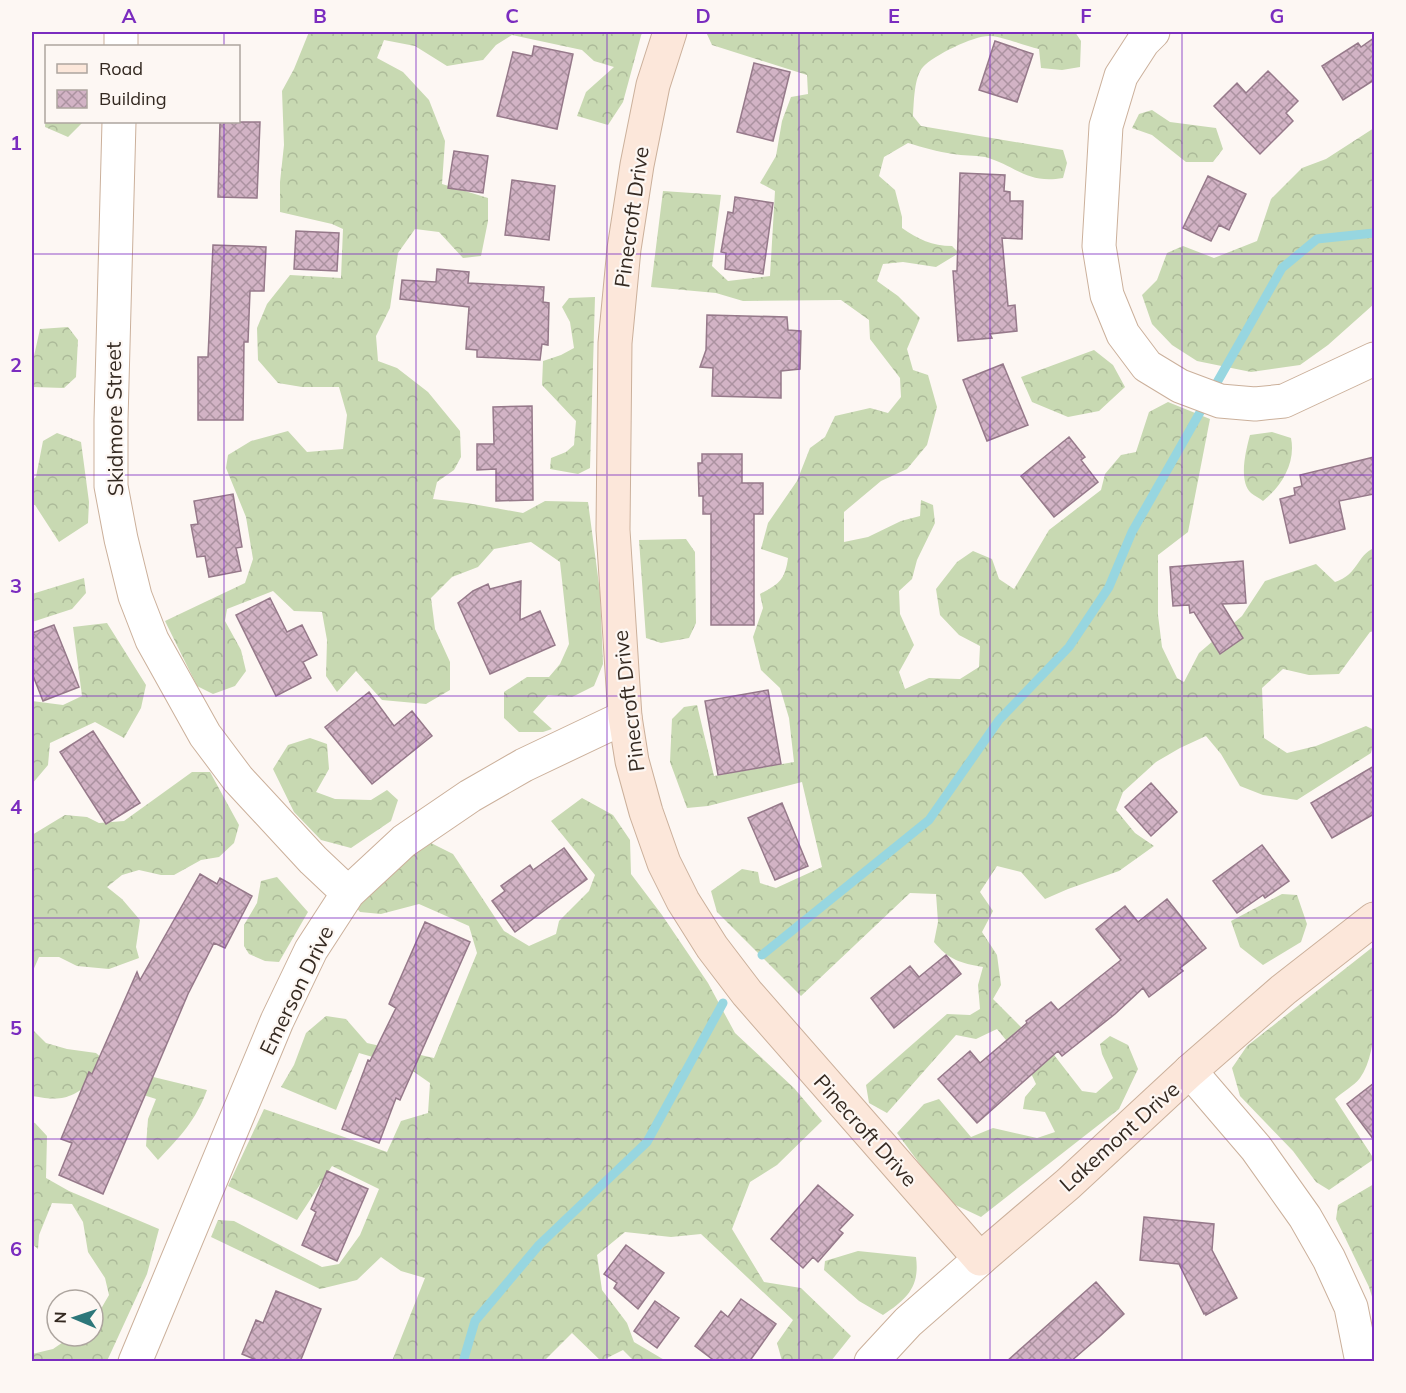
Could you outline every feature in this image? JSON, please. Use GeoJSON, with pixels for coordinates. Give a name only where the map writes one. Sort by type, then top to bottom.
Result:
{"type":"FeatureCollection","features":[{"type":"Feature","properties":{"kind":"street","name":"Pinecroft Drive"},"geometry":{"type":"LineString","coordinates":[[670,32],[653,85],[637,165],[624,249],[615,343],[613,530],[626,717],[632,761],[658,847],[682,902],[712,947],[747,993],[980,1259]]}},
{"type":"Feature","properties":{"kind":"street"},"geometry":{"type":"LineString","coordinates":[[1153,32],[1143,42],[1121,76],[1106,126],[1099,246],[1107,296],[1123,334],[1147,366],[1180,386],[1220,401],[1255,404],[1284,401],[1374,359]]}},
{"type":"Feature","properties":{"kind":"street","name":"Skidmore Street"},"geometry":{"type":"LineString","coordinates":[[119,123],[111,486],[135,596],[152,640],[205,735],[238,779],[313,860],[348,893]]}},
{"type":"Feature","properties":{"kind":"street","name":"Emerson Drive"},"geometry":{"type":"LineString","coordinates":[[135,1362],[277,1022],[311,950],[348,893],[404,841],[470,796],[524,765],[626,717]]}},
{"type":"Feature","properties":{"kind":"street","name":"Lakemont Drive"},"geometry":{"type":"LineString","coordinates":[[871,1362],[908,1322],[1068,1184],[1190,1071],[1283,990],[1374,919]]}},
{"type":"Feature","properties":{"kind":"street"},"geometry":{"type":"LineString","coordinates":[[1190,1071],[1257,1148],[1310,1226],[1329,1259],[1351,1307],[1362,1362]]}},
{"type":"Feature","properties":{"kind":"green space"},"geometry":{"type":"Polygon","coordinates":[[[309,32],[642,32],[623,102],[608,125],[577,116],[586,92],[614,67],[594,61],[582,50],[512,35],[496,45],[483,60],[447,66],[415,46],[384,40],[377,58],[403,72],[429,100],[445,141],[442,184],[488,198],[488,221],[481,256],[463,258],[439,232],[415,229],[398,253],[390,308],[376,336],[378,361],[397,368],[428,392],[460,431],[461,457],[454,470],[437,482],[433,499],[523,513],[545,501],[588,502],[600,592],[603,664],[594,686],[572,697],[548,695],[533,712],[552,729],[543,732],[519,732],[504,718],[504,692],[527,677],[549,677],[560,664],[569,644],[560,562],[531,542],[494,549],[478,567],[452,577],[431,598],[435,629],[450,662],[450,690],[426,704],[382,700],[356,671],[337,692],[326,676],[327,640],[322,612],[294,611],[273,591],[227,609],[225,621],[241,650],[246,671],[235,686],[213,694],[197,686],[165,621],[245,583],[253,559],[246,517],[226,468],[228,455],[251,441],[288,431],[307,452],[343,449],[347,415],[339,387],[302,387],[278,383],[258,360],[257,328],[267,304],[290,275],[341,278],[343,229],[332,224],[280,212],[284,145],[282,91],[309,32]]]}},
{"type":"Feature","properties":{"kind":"green space"},"geometry":{"type":"Polygon","coordinates":[[[706,32],[1075,32],[1081,41],[1080,67],[1062,70],[1041,68],[1039,49],[990,36],[975,39],[928,62],[920,71],[915,90],[913,116],[921,126],[1063,150],[1067,163],[1063,178],[1040,179],[985,157],[947,153],[908,143],[884,157],[879,176],[895,190],[902,217],[902,228],[926,241],[952,246],[959,253],[936,267],[903,262],[883,264],[877,281],[898,296],[920,318],[907,349],[913,370],[928,375],[937,407],[927,445],[907,469],[881,481],[844,512],[844,542],[868,537],[901,521],[920,516],[921,500],[933,505],[935,523],[917,560],[912,579],[899,591],[900,614],[914,645],[899,672],[905,689],[929,678],[960,679],[979,667],[980,646],[959,635],[940,615],[936,589],[957,562],[973,551],[992,559],[999,579],[1014,589],[1049,530],[1101,490],[1105,474],[1121,455],[1136,452],[1149,412],[1168,402],[1210,419],[1188,532],[1158,555],[1158,615],[1162,647],[1177,678],[1184,682],[1199,653],[1242,616],[1265,581],[1316,564],[1335,582],[1348,575],[1364,555],[1374,548],[1374,631],[1370,632],[1339,674],[1309,675],[1283,669],[1262,688],[1264,738],[1287,753],[1316,746],[1366,726],[1374,730],[1371,753],[1297,800],[1263,795],[1240,786],[1221,754],[1206,736],[1156,762],[1123,792],[1116,810],[1135,833],[1154,846],[1119,871],[1045,899],[1021,872],[997,866],[980,892],[993,911],[982,932],[997,955],[1001,985],[993,999],[1022,1028],[1051,1051],[1082,1091],[1096,1093],[1113,1078],[1100,1044],[1110,1036],[1128,1045],[1138,1069],[1119,1109],[981,1217],[947,1201],[897,1133],[924,1104],[939,1099],[971,1137],[993,1128],[1037,1138],[1055,1132],[1045,1112],[1023,1109],[1025,1097],[1036,1084],[1028,1067],[997,1029],[976,1039],[956,1035],[887,1113],[869,1103],[866,1085],[947,1014],[970,1015],[980,1009],[978,985],[983,967],[956,960],[934,942],[938,922],[936,894],[910,893],[801,996],[717,912],[711,891],[742,869],[758,872],[760,883],[776,888],[822,867],[802,782],[708,806],[687,808],[670,762],[672,719],[684,707],[697,705],[714,776],[794,762],[789,718],[780,688],[761,670],[753,637],[763,608],[760,594],[780,580],[785,572],[788,558],[761,549],[768,523],[797,481],[810,448],[825,437],[835,416],[870,408],[888,413],[901,397],[900,378],[870,339],[869,320],[841,300],[743,301],[716,293],[651,287],[663,191],[721,195],[712,266],[728,281],[770,276],[775,191],[760,183],[776,156],[782,121],[791,97],[808,94],[807,75],[712,45],[706,32]]]}},
{"type":"Feature","properties":{"kind":"green space"},"geometry":{"type":"Polygon","coordinates":[[[1152,110],[1170,122],[1216,128],[1223,149],[1213,162],[1186,162],[1152,135],[1132,128],[1139,114],[1152,110]]]}},
{"type":"Feature","properties":{"kind":"green space"},"geometry":{"type":"Polygon","coordinates":[[[45,123],[82,123],[68,137],[45,127],[45,123]]]}},
{"type":"Feature","properties":{"kind":"green space"},"geometry":{"type":"Polygon","coordinates":[[[1374,128],[1374,304],[1328,345],[1300,365],[1251,372],[1197,361],[1172,345],[1152,324],[1142,295],[1157,280],[1167,253],[1183,246],[1214,258],[1257,241],[1271,199],[1302,168],[1326,159],[1374,128]]]}},
{"type":"Feature","properties":{"kind":"green space"},"geometry":{"type":"Polygon","coordinates":[[[595,297],[590,468],[578,474],[550,469],[551,458],[566,452],[574,445],[576,421],[542,385],[543,361],[574,348],[570,322],[562,307],[569,298],[595,297]]]}},
{"type":"Feature","properties":{"kind":"green space"},"geometry":{"type":"Polygon","coordinates":[[[68,327],[78,340],[76,377],[64,388],[32,387],[32,365],[40,329],[68,327]]]}},
{"type":"Feature","properties":{"kind":"green space"},"geometry":{"type":"Polygon","coordinates":[[[1094,350],[1113,365],[1125,387],[1099,411],[1068,417],[1032,402],[1021,377],[1094,350]]]}},
{"type":"Feature","properties":{"kind":"green space"},"geometry":{"type":"Polygon","coordinates":[[[1272,432],[1291,438],[1291,456],[1282,481],[1263,501],[1247,488],[1244,473],[1245,457],[1250,435],[1272,432]]]}},
{"type":"Feature","properties":{"kind":"green space"},"geometry":{"type":"Polygon","coordinates":[[[57,433],[81,442],[89,502],[88,523],[59,542],[35,505],[32,505],[32,480],[36,477],[43,441],[57,433]]]}},
{"type":"Feature","properties":{"kind":"green space"},"geometry":{"type":"Polygon","coordinates":[[[686,539],[695,552],[696,623],[689,638],[661,643],[646,638],[639,540],[686,539]]]}},
{"type":"Feature","properties":{"kind":"green space"},"geometry":{"type":"Polygon","coordinates":[[[84,578],[86,593],[72,609],[32,622],[32,594],[84,578]]]}},
{"type":"Feature","properties":{"kind":"green space"},"geometry":{"type":"Polygon","coordinates":[[[107,623],[146,685],[141,708],[124,738],[95,722],[50,743],[48,765],[32,784],[32,701],[63,705],[82,696],[73,627],[107,623]]]}},
{"type":"Feature","properties":{"kind":"green space"},"geometry":{"type":"Polygon","coordinates":[[[310,738],[327,744],[329,769],[316,792],[335,799],[371,800],[387,790],[398,800],[391,821],[351,848],[321,840],[294,812],[273,769],[288,745],[310,738]]]}},
{"type":"Feature","properties":{"kind":"green space"},"geometry":{"type":"Polygon","coordinates":[[[192,772],[210,772],[239,825],[234,843],[219,857],[201,860],[174,875],[161,875],[139,870],[122,875],[107,887],[122,899],[140,920],[136,947],[139,958],[109,969],[77,966],[59,957],[39,957],[32,973],[32,835],[65,815],[87,817],[99,823],[124,821],[192,772]]]}},
{"type":"Feature","properties":{"kind":"green space"},"geometry":{"type":"Polygon","coordinates":[[[582,798],[613,815],[630,840],[631,874],[708,983],[735,1033],[794,1088],[822,1121],[777,1165],[750,1182],[732,1229],[764,1282],[801,1288],[851,1336],[831,1361],[782,1361],[777,1343],[793,1320],[701,1234],[671,1237],[625,1232],[597,1255],[602,1290],[627,1323],[634,1342],[666,1361],[634,1361],[623,1350],[601,1361],[572,1333],[544,1361],[392,1361],[425,1278],[401,1271],[381,1257],[357,1280],[320,1289],[211,1237],[218,1220],[234,1221],[322,1267],[339,1264],[360,1235],[379,1189],[332,1166],[297,1220],[228,1186],[264,1109],[387,1152],[401,1121],[428,1113],[430,1083],[407,1067],[359,1053],[336,1110],[281,1087],[294,1065],[306,1033],[326,1016],[346,1019],[367,1043],[434,1058],[477,953],[469,926],[419,904],[381,914],[360,912],[355,906],[427,841],[453,854],[504,931],[529,946],[556,934],[559,921],[589,891],[595,875],[551,821],[582,798]]]}},
{"type":"Feature","properties":{"kind":"green space"},"geometry":{"type":"Polygon","coordinates":[[[277,877],[308,912],[279,962],[265,961],[249,954],[244,946],[244,925],[257,903],[261,881],[277,877]]]}},
{"type":"Feature","properties":{"kind":"green space"},"geometry":{"type":"Polygon","coordinates":[[[1282,894],[1297,895],[1307,924],[1301,942],[1263,965],[1240,947],[1231,921],[1282,894]]]}},
{"type":"Feature","properties":{"kind":"green space"},"geometry":{"type":"Polygon","coordinates":[[[1374,946],[1376,996],[1371,1050],[1360,1078],[1335,1099],[1374,1159],[1329,1190],[1316,1182],[1293,1151],[1240,1096],[1232,1068],[1247,1046],[1374,946]]]}},
{"type":"Feature","properties":{"kind":"green space"},"geometry":{"type":"Polygon","coordinates":[[[32,1029],[46,1043],[96,1053],[112,1067],[207,1090],[187,1128],[158,1160],[146,1146],[148,1119],[156,1099],[96,1080],[66,1097],[52,1099],[32,1096],[32,1029]]]}},
{"type":"Feature","properties":{"kind":"green space"},"geometry":{"type":"Polygon","coordinates":[[[32,1122],[47,1136],[46,1178],[69,1191],[159,1229],[147,1274],[107,1361],[32,1361],[32,1354],[54,1348],[105,1348],[105,1302],[109,1295],[105,1278],[88,1252],[83,1222],[72,1204],[52,1203],[39,1235],[38,1249],[32,1244],[32,1122]]]}},
{"type":"Feature","properties":{"kind":"green space"},"geometry":{"type":"Polygon","coordinates":[[[1374,1184],[1374,1303],[1369,1287],[1336,1219],[1338,1205],[1374,1184]]]}},
{"type":"Feature","properties":{"kind":"green space"},"geometry":{"type":"Polygon","coordinates":[[[858,1251],[916,1257],[914,1284],[905,1298],[883,1315],[859,1301],[824,1270],[825,1261],[858,1251]]]}},
{"type":"Feature","properties":{"kind":"building"},"geometry":{"type":"Polygon","coordinates":[[[1374,38],[1374,80],[1343,100],[1322,66],[1358,43],[1361,47],[1374,38]]]}},
{"type":"Feature","properties":{"kind":"building"},"geometry":{"type":"Polygon","coordinates":[[[995,41],[1033,54],[1017,102],[979,90],[995,41]]]}},
{"type":"Feature","properties":{"kind":"building"},"geometry":{"type":"Polygon","coordinates":[[[534,46],[573,54],[557,129],[497,116],[513,52],[532,56],[534,46]]]}},
{"type":"Feature","properties":{"kind":"building"},"geometry":{"type":"Polygon","coordinates":[[[754,63],[790,72],[773,141],[737,132],[754,63]]]}},
{"type":"Feature","properties":{"kind":"building"},"geometry":{"type":"Polygon","coordinates":[[[1268,71],[1298,101],[1286,113],[1293,121],[1260,154],[1214,106],[1237,83],[1246,93],[1268,71]]]}},
{"type":"Feature","properties":{"kind":"building"},"geometry":{"type":"Polygon","coordinates":[[[260,122],[257,198],[218,197],[220,123],[260,122]]]}},
{"type":"Feature","properties":{"kind":"building"},"geometry":{"type":"Polygon","coordinates":[[[454,151],[488,156],[483,193],[448,188],[454,151]]]}},
{"type":"Feature","properties":{"kind":"building"},"geometry":{"type":"Polygon","coordinates":[[[960,173],[1005,175],[1004,191],[1010,192],[1010,201],[1023,201],[1022,239],[1002,238],[1008,306],[1015,305],[1017,331],[990,334],[992,338],[958,341],[953,271],[957,271],[960,173]]]}},
{"type":"Feature","properties":{"kind":"building"},"geometry":{"type":"Polygon","coordinates":[[[1208,176],[1246,194],[1229,230],[1219,225],[1211,241],[1183,228],[1208,176]]]}},
{"type":"Feature","properties":{"kind":"building"},"geometry":{"type":"Polygon","coordinates":[[[512,180],[555,186],[549,240],[505,235],[512,180]]]}},
{"type":"Feature","properties":{"kind":"building"},"geometry":{"type":"Polygon","coordinates":[[[735,197],[773,203],[763,274],[725,269],[726,253],[721,252],[728,212],[733,213],[735,197]]]}},
{"type":"Feature","properties":{"kind":"building"},"geometry":{"type":"Polygon","coordinates":[[[296,231],[339,233],[337,271],[294,269],[296,231]]]}},
{"type":"Feature","properties":{"kind":"building"},"geometry":{"type":"Polygon","coordinates":[[[213,245],[266,247],[264,291],[250,291],[248,342],[244,342],[243,420],[198,420],[198,357],[208,357],[213,245]]]}},
{"type":"Feature","properties":{"kind":"building"},"geometry":{"type":"Polygon","coordinates":[[[437,269],[469,272],[468,283],[544,287],[543,302],[549,303],[548,345],[542,344],[540,360],[477,357],[477,350],[466,349],[469,307],[400,299],[402,280],[436,282],[437,269]]]}},
{"type":"Feature","properties":{"kind":"building"},"geometry":{"type":"Polygon","coordinates":[[[707,315],[787,317],[788,330],[801,331],[800,369],[781,371],[781,398],[712,396],[713,368],[700,367],[706,350],[707,315]]]}},
{"type":"Feature","properties":{"kind":"building"},"geometry":{"type":"Polygon","coordinates":[[[1003,364],[1028,425],[987,441],[963,380],[1003,364]]]}},
{"type":"Feature","properties":{"kind":"building"},"geometry":{"type":"Polygon","coordinates":[[[532,406],[533,500],[496,501],[496,469],[477,470],[477,444],[494,444],[493,407],[532,406]]]}},
{"type":"Feature","properties":{"kind":"building"},"geometry":{"type":"Polygon","coordinates":[[[1069,437],[1085,457],[1081,460],[1098,482],[1054,517],[1021,476],[1069,437]]]}},
{"type":"Feature","properties":{"kind":"building"},"geometry":{"type":"Polygon","coordinates":[[[702,454],[742,454],[742,483],[763,483],[763,514],[754,514],[754,625],[711,625],[711,514],[703,514],[703,496],[699,496],[698,463],[702,463],[702,454]]]}},
{"type":"Feature","properties":{"kind":"building"},"geometry":{"type":"Polygon","coordinates":[[[1374,457],[1374,494],[1339,501],[1345,529],[1290,543],[1280,499],[1295,495],[1294,488],[1302,486],[1300,475],[1374,457]]]}},
{"type":"Feature","properties":{"kind":"building"},"geometry":{"type":"Polygon","coordinates":[[[233,494],[242,547],[236,548],[241,571],[209,577],[205,556],[197,557],[191,525],[198,524],[194,501],[233,494]]]}},
{"type":"Feature","properties":{"kind":"building"},"geometry":{"type":"Polygon","coordinates":[[[1243,561],[1246,603],[1222,604],[1243,638],[1220,654],[1194,612],[1190,613],[1189,605],[1173,606],[1170,567],[1243,561]]]}},
{"type":"Feature","properties":{"kind":"building"},"geometry":{"type":"Polygon","coordinates":[[[521,581],[520,620],[540,611],[555,645],[490,674],[458,603],[473,591],[488,584],[490,589],[521,581]]]}},
{"type":"Feature","properties":{"kind":"building"},"geometry":{"type":"Polygon","coordinates":[[[270,598],[287,632],[302,625],[317,655],[303,662],[311,678],[276,696],[236,615],[270,598]]]}},
{"type":"Feature","properties":{"kind":"building"},"geometry":{"type":"Polygon","coordinates":[[[54,625],[79,687],[43,701],[32,673],[32,633],[54,625]]]}},
{"type":"Feature","properties":{"kind":"building"},"geometry":{"type":"Polygon","coordinates":[[[768,690],[781,764],[718,775],[705,701],[768,690]]]}},
{"type":"Feature","properties":{"kind":"building"},"geometry":{"type":"Polygon","coordinates":[[[369,692],[394,726],[412,711],[432,736],[372,784],[325,727],[369,692]]]}},
{"type":"Feature","properties":{"kind":"building"},"geometry":{"type":"Polygon","coordinates":[[[93,731],[140,803],[106,824],[60,752],[93,731]]]}},
{"type":"Feature","properties":{"kind":"building"},"geometry":{"type":"Polygon","coordinates":[[[1374,766],[1374,814],[1332,838],[1311,803],[1374,766]]]}},
{"type":"Feature","properties":{"kind":"building"},"geometry":{"type":"Polygon","coordinates":[[[1151,783],[1177,812],[1151,836],[1125,807],[1151,783]]]}},
{"type":"Feature","properties":{"kind":"building"},"geometry":{"type":"Polygon","coordinates":[[[782,803],[808,866],[775,880],[748,818],[782,803]]]}},
{"type":"Feature","properties":{"kind":"building"},"geometry":{"type":"Polygon","coordinates":[[[1262,845],[1289,881],[1265,898],[1263,895],[1237,913],[1213,881],[1262,845]]]}},
{"type":"Feature","properties":{"kind":"building"},"geometry":{"type":"Polygon","coordinates":[[[564,848],[587,879],[515,932],[492,901],[505,891],[501,886],[530,865],[533,870],[564,848]]]}},
{"type":"Feature","properties":{"kind":"building"},"geometry":{"type":"Polygon","coordinates":[[[200,874],[217,884],[220,878],[252,896],[225,948],[214,943],[188,994],[103,1194],[59,1175],[72,1143],[61,1139],[89,1072],[92,1074],[137,972],[140,980],[200,874]]]}},
{"type":"Feature","properties":{"kind":"building"},"geometry":{"type":"Polygon","coordinates":[[[1167,899],[1206,948],[1180,968],[1183,971],[1149,997],[1143,988],[1115,1014],[1062,1056],[1058,1051],[977,1123],[938,1079],[970,1051],[980,1063],[1027,1023],[1026,1021],[1051,1002],[1058,1010],[1121,960],[1096,929],[1125,906],[1138,922],[1167,899]]]}},
{"type":"Feature","properties":{"kind":"building"},"geometry":{"type":"Polygon","coordinates":[[[425,922],[470,942],[400,1100],[396,1098],[379,1143],[342,1129],[368,1060],[370,1061],[396,1008],[389,1004],[425,922]]]}},
{"type":"Feature","properties":{"kind":"building"},"geometry":{"type":"Polygon","coordinates":[[[946,955],[961,974],[894,1028],[871,998],[910,966],[919,977],[946,955]]]}},
{"type":"Feature","properties":{"kind":"building"},"geometry":{"type":"Polygon","coordinates":[[[1374,1083],[1374,1140],[1347,1104],[1374,1083]]]}},
{"type":"Feature","properties":{"kind":"building"},"geometry":{"type":"Polygon","coordinates":[[[327,1171],[368,1189],[337,1261],[302,1245],[316,1212],[311,1209],[327,1171]]]}},
{"type":"Feature","properties":{"kind":"building"},"geometry":{"type":"Polygon","coordinates":[[[818,1185],[853,1215],[839,1230],[843,1233],[818,1262],[813,1257],[803,1268],[771,1239],[818,1185]]]}},
{"type":"Feature","properties":{"kind":"building"},"geometry":{"type":"Polygon","coordinates":[[[1144,1217],[1214,1224],[1212,1250],[1237,1298],[1206,1315],[1179,1264],[1140,1260],[1144,1217]]]}},
{"type":"Feature","properties":{"kind":"building"},"geometry":{"type":"Polygon","coordinates":[[[626,1245],[664,1273],[638,1309],[614,1288],[617,1283],[604,1274],[626,1245]]]}},
{"type":"Feature","properties":{"kind":"building"},"geometry":{"type":"Polygon","coordinates":[[[1096,1282],[1124,1314],[1099,1337],[1070,1362],[1006,1362],[1096,1282]]]}},
{"type":"Feature","properties":{"kind":"building"},"geometry":{"type":"Polygon","coordinates":[[[276,1291],[321,1309],[300,1362],[261,1362],[242,1354],[256,1320],[263,1323],[276,1291]]]}},
{"type":"Feature","properties":{"kind":"building"},"geometry":{"type":"Polygon","coordinates":[[[741,1299],[776,1324],[749,1362],[716,1362],[695,1346],[721,1311],[728,1317],[741,1299]]]}},
{"type":"Feature","properties":{"kind":"building"},"geometry":{"type":"Polygon","coordinates":[[[655,1301],[679,1318],[657,1348],[634,1331],[655,1301]]]}},
{"type":"Feature","properties":{"kind":"waterway"},"geometry":{"type":"LineString","coordinates":[[762,955],[929,820],[999,720],[1069,647],[1109,587],[1132,532],[1282,268],[1317,239],[1374,233]]}},
{"type":"Feature","properties":{"kind":"waterway"},"geometry":{"type":"LineString","coordinates":[[463,1362],[475,1321],[539,1245],[647,1142],[723,1003]]}}]}
